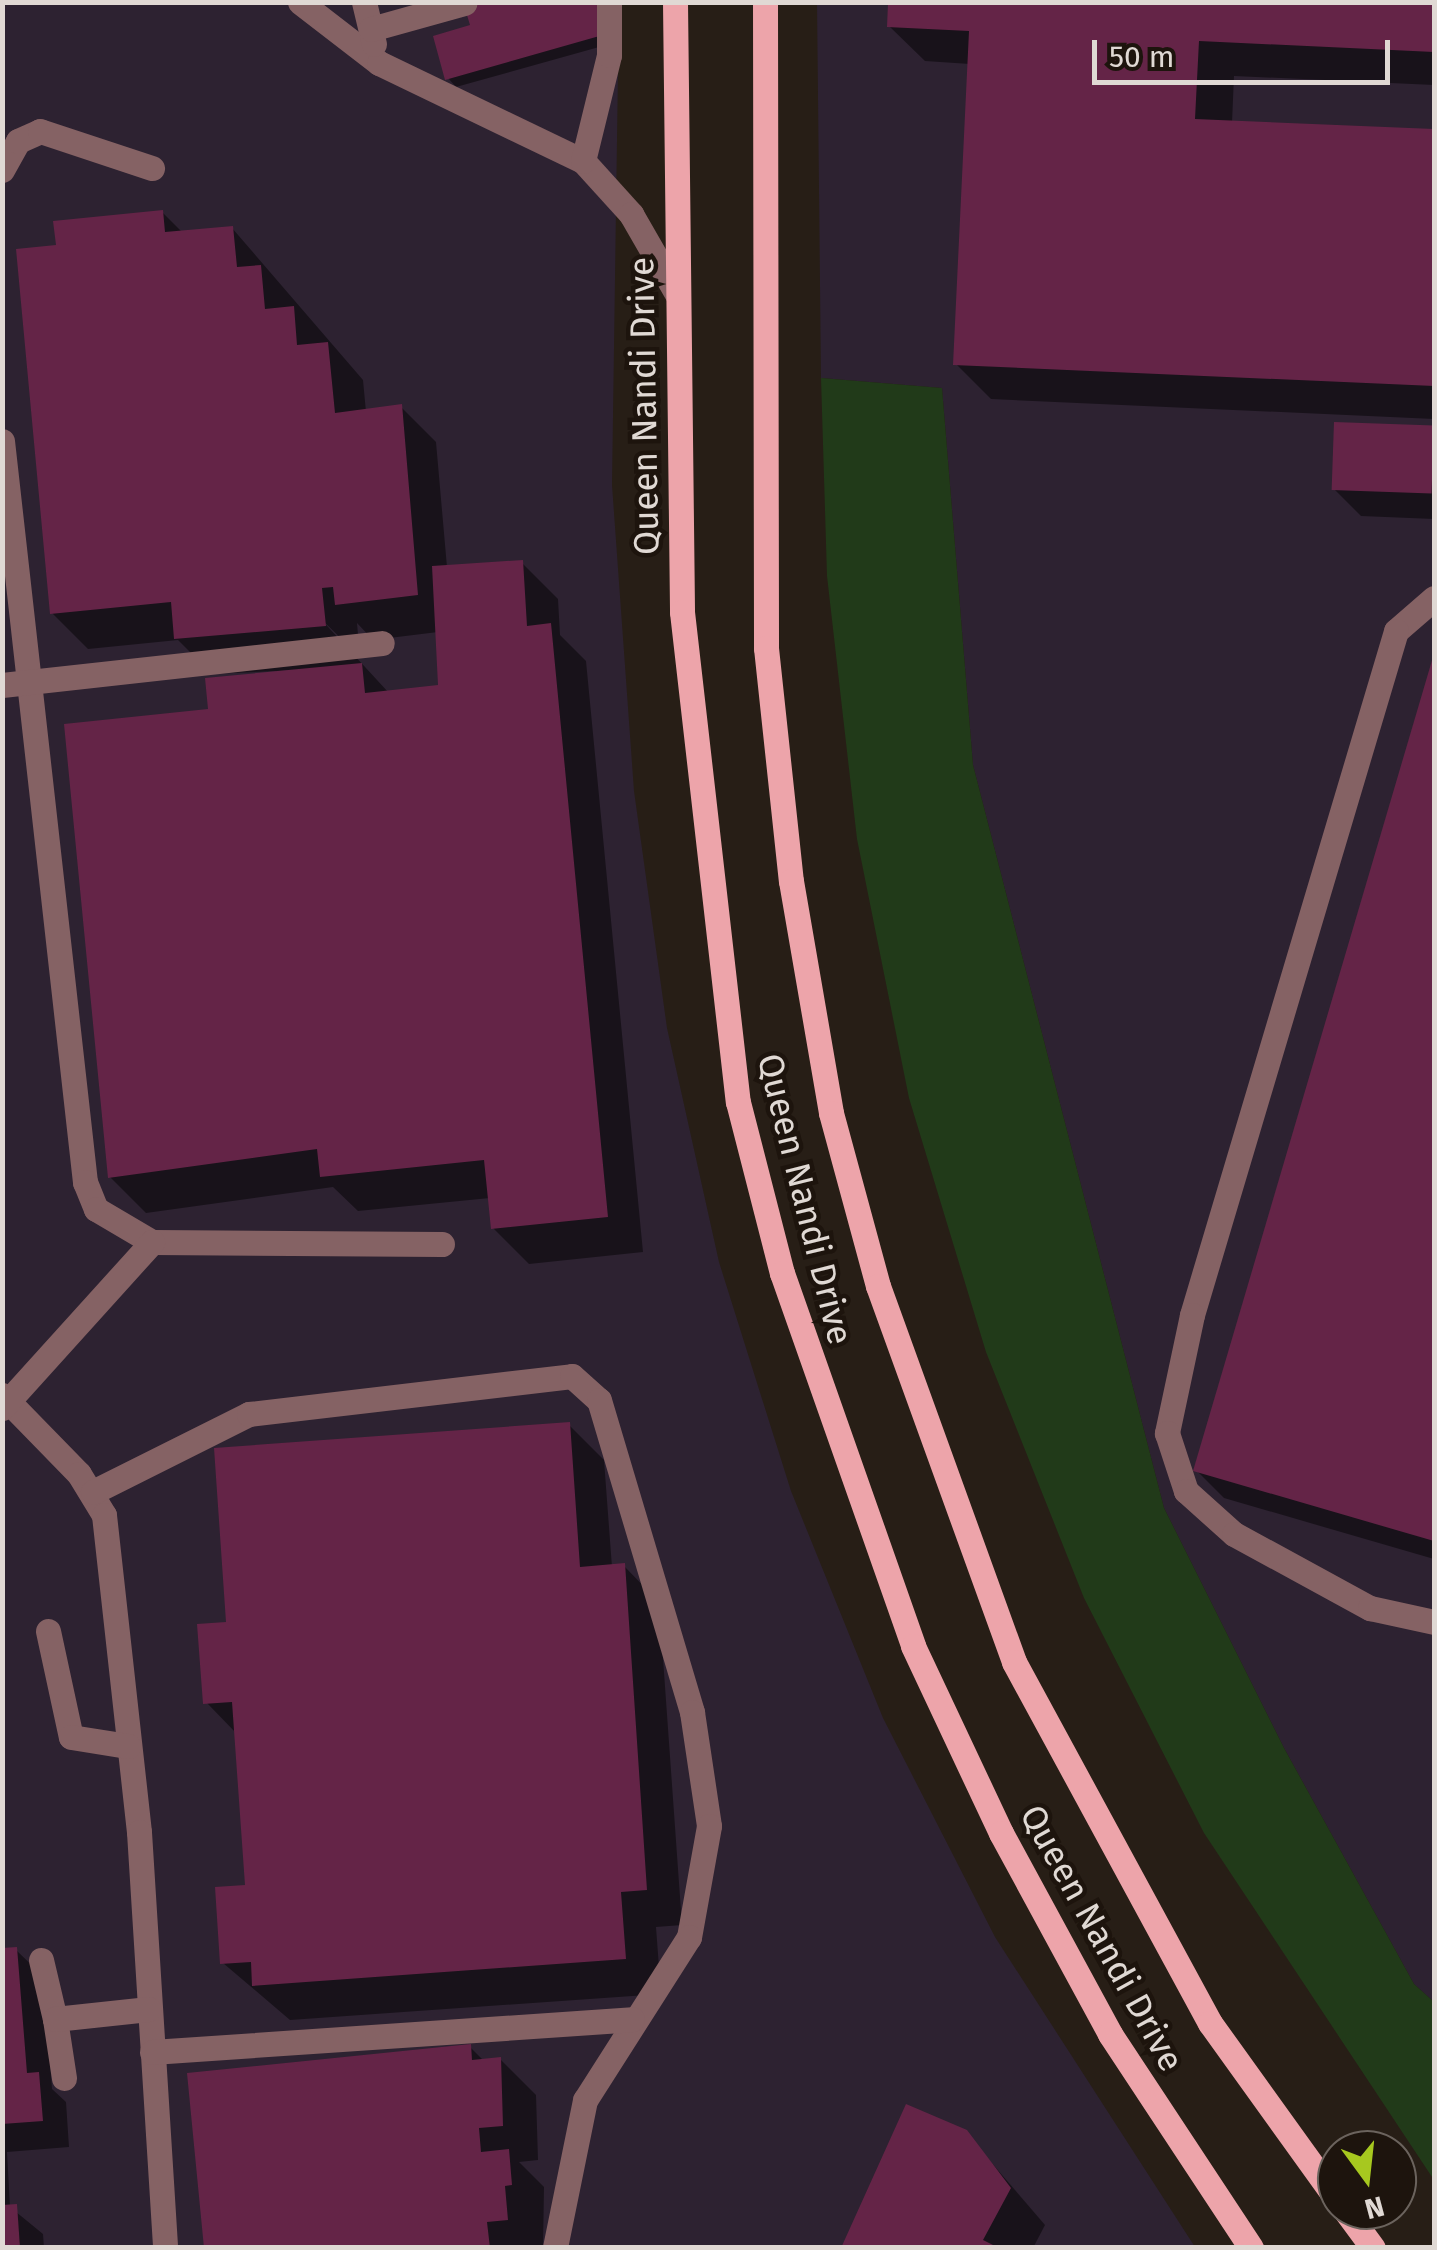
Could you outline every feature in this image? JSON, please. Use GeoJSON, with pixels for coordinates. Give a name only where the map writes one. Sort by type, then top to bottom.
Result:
{"type":"FeatureCollection","features":[{"type":"Feature","properties":{"kind":"main road","name":"Queen Nandi Drive"},"geometry":{"type":"LineString","coordinates":[[675,2],[682,612],[705,857],[738,1102],[782,1273],[906,1627],[1001,1834],[1110,2034],[1251,2248]]}},
{"type":"Feature","properties":{"kind":"main road","name":"Queen Nandi Drive"},"geometry":{"type":"LineString","coordinates":[[764,2],[766,648],[791,881],[830,1113],[896,1338],[1014,1662],[1210,2023],[1317,2172]]}},
{"type":"Feature","properties":{"kind":"lane"},"geometry":{"type":"LineString","coordinates":[[300,2],[379,63],[583,161],[631,214],[677,294]]}},
{"type":"Feature","properties":{"kind":"lane"},"geometry":{"type":"LineString","coordinates":[[364,2],[379,63]]}},
{"type":"Feature","properties":{"kind":"lane"},"geometry":{"type":"LineString","coordinates":[[583,161],[610,55],[609,2]]}},
{"type":"Feature","properties":{"kind":"lane"},"geometry":{"type":"LineString","coordinates":[[371,29],[464,3]]}},
{"type":"Feature","properties":{"kind":"lane"},"geometry":{"type":"LineString","coordinates":[[2,170],[18,141],[40,131],[152,168]]}},
{"type":"Feature","properties":{"kind":"lane"},"geometry":{"type":"LineString","coordinates":[[2,441],[85,1182],[106,1222],[152,1242],[442,1244]]}},
{"type":"Feature","properties":{"kind":"lane"},"geometry":{"type":"LineString","coordinates":[[1434,598],[1396,631],[1192,1315],[1167,1433],[1186,1491],[1234,1534],[1370,1608],[1434,1622]]}},
{"type":"Feature","properties":{"kind":"lane"},"geometry":{"type":"LineString","coordinates":[[2,685],[382,643]]}},
{"type":"Feature","properties":{"kind":"lane"},"geometry":{"type":"LineString","coordinates":[[152,1242],[4,1404],[94,1492],[104,1515],[128,1746],[165,2248]]}},
{"type":"Feature","properties":{"kind":"lane"},"geometry":{"type":"LineString","coordinates":[[94,1492],[249,1414],[585,1380],[654,1567],[692,1712],[709,1826],[689,1937],[632,2019],[585,2100],[555,2248]]}},
{"type":"Feature","properties":{"kind":"lane"},"geometry":{"type":"LineString","coordinates":[[48,1631],[71,1737],[128,1746]]}},
{"type":"Feature","properties":{"kind":"lane"},"geometry":{"type":"LineString","coordinates":[[41,1960],[64,2078]]}},
{"type":"Feature","properties":{"kind":"lane"},"geometry":{"type":"LineString","coordinates":[[54,2019],[148,2009]]}},
{"type":"Feature","properties":{"kind":"lane"},"geometry":{"type":"LineString","coordinates":[[152,2052],[632,2019]]}},
{"type":"Feature","properties":{"kind":"shaded area"},"geometry":{"type":"Polygon","coordinates":[[[3,3],[619,3],[612,485],[634,791],[667,1028],[719,1262],[791,1491],[883,1718],[995,1937],[1195,2247],[3,2248],[3,3]]]}},
{"type":"Feature","properties":{"kind":"shaded area"},"geometry":{"type":"Polygon","coordinates":[[[817,3],[1434,3],[1434,2002],[1414,1984],[1284,1748],[1164,1508],[973,765],[942,388],[821,378],[817,3]]]}},
{"type":"Feature","properties":{"kind":"green space"},"geometry":{"type":"Polygon","coordinates":[[[821,378],[942,388],[973,765],[1164,1508],[1284,1748],[1414,1984],[1434,2002],[1434,2180],[1417,2154],[1417,2130],[1401,2130],[1204,1833],[1084,1598],[986,1352],[909,1098],[857,839],[827,576],[821,378]]]}},
{"type":"Feature","properties":{"kind":"building"},"geometry":{"type":"Polygon","coordinates":[[[463,2],[601,2],[610,33],[445,80],[433,36],[470,25],[463,2]]]}},
{"type":"Feature","properties":{"kind":"building"},"geometry":{"type":"Polygon","coordinates":[[[888,3],[1434,3],[1434,52],[1199,41],[1195,119],[1434,129],[1434,386],[953,365],[969,31],[887,27],[888,3]]]}},
{"type":"Feature","properties":{"kind":"building"},"geometry":{"type":"Polygon","coordinates":[[[163,210],[165,232],[233,226],[237,267],[261,265],[265,309],[294,306],[297,345],[328,342],[335,413],[402,404],[418,595],[335,605],[333,587],[322,588],[326,626],[174,639],[171,602],[50,614],[16,249],[56,245],[53,221],[163,210]]]}},
{"type":"Feature","properties":{"kind":"building"},"geometry":{"type":"Polygon","coordinates":[[[1334,422],[1434,425],[1432,493],[1332,490],[1334,422]]]}},
{"type":"Feature","properties":{"kind":"building"},"geometry":{"type":"Polygon","coordinates":[[[523,560],[527,626],[551,623],[608,1217],[491,1229],[484,1160],[320,1177],[317,1149],[108,1178],[64,724],[208,709],[205,678],[362,663],[365,693],[438,685],[432,566],[523,560]]]}},
{"type":"Feature","properties":{"kind":"building"},"geometry":{"type":"Polygon","coordinates":[[[1434,657],[1434,1541],[1193,1471],[1434,657]]]}},
{"type":"Feature","properties":{"kind":"building"},"geometry":{"type":"Polygon","coordinates":[[[570,1422],[580,1567],[625,1563],[647,1890],[621,1892],[626,1959],[252,1986],[251,1962],[220,1964],[215,1887],[245,1885],[232,1702],[203,1704],[197,1624],[226,1622],[214,1448],[570,1422]]]}},
{"type":"Feature","properties":{"kind":"building"},"geometry":{"type":"Polygon","coordinates":[[[17,1947],[27,2073],[39,2072],[43,2121],[2,2124],[2,1948],[17,1947]]]}},
{"type":"Feature","properties":{"kind":"building"},"geometry":{"type":"Polygon","coordinates":[[[471,2044],[472,2060],[501,2057],[503,2126],[479,2128],[481,2152],[509,2149],[512,2185],[505,2186],[508,2220],[487,2222],[490,2248],[204,2248],[187,2073],[471,2044]]]}},
{"type":"Feature","properties":{"kind":"building"},"geometry":{"type":"Polygon","coordinates":[[[906,2104],[967,2130],[1011,2188],[983,2240],[999,2248],[841,2248],[906,2104]]]}},
{"type":"Feature","properties":{"kind":"building"},"geometry":{"type":"Polygon","coordinates":[[[17,2204],[20,2248],[2,2248],[2,2205],[17,2204]]]}}]}
